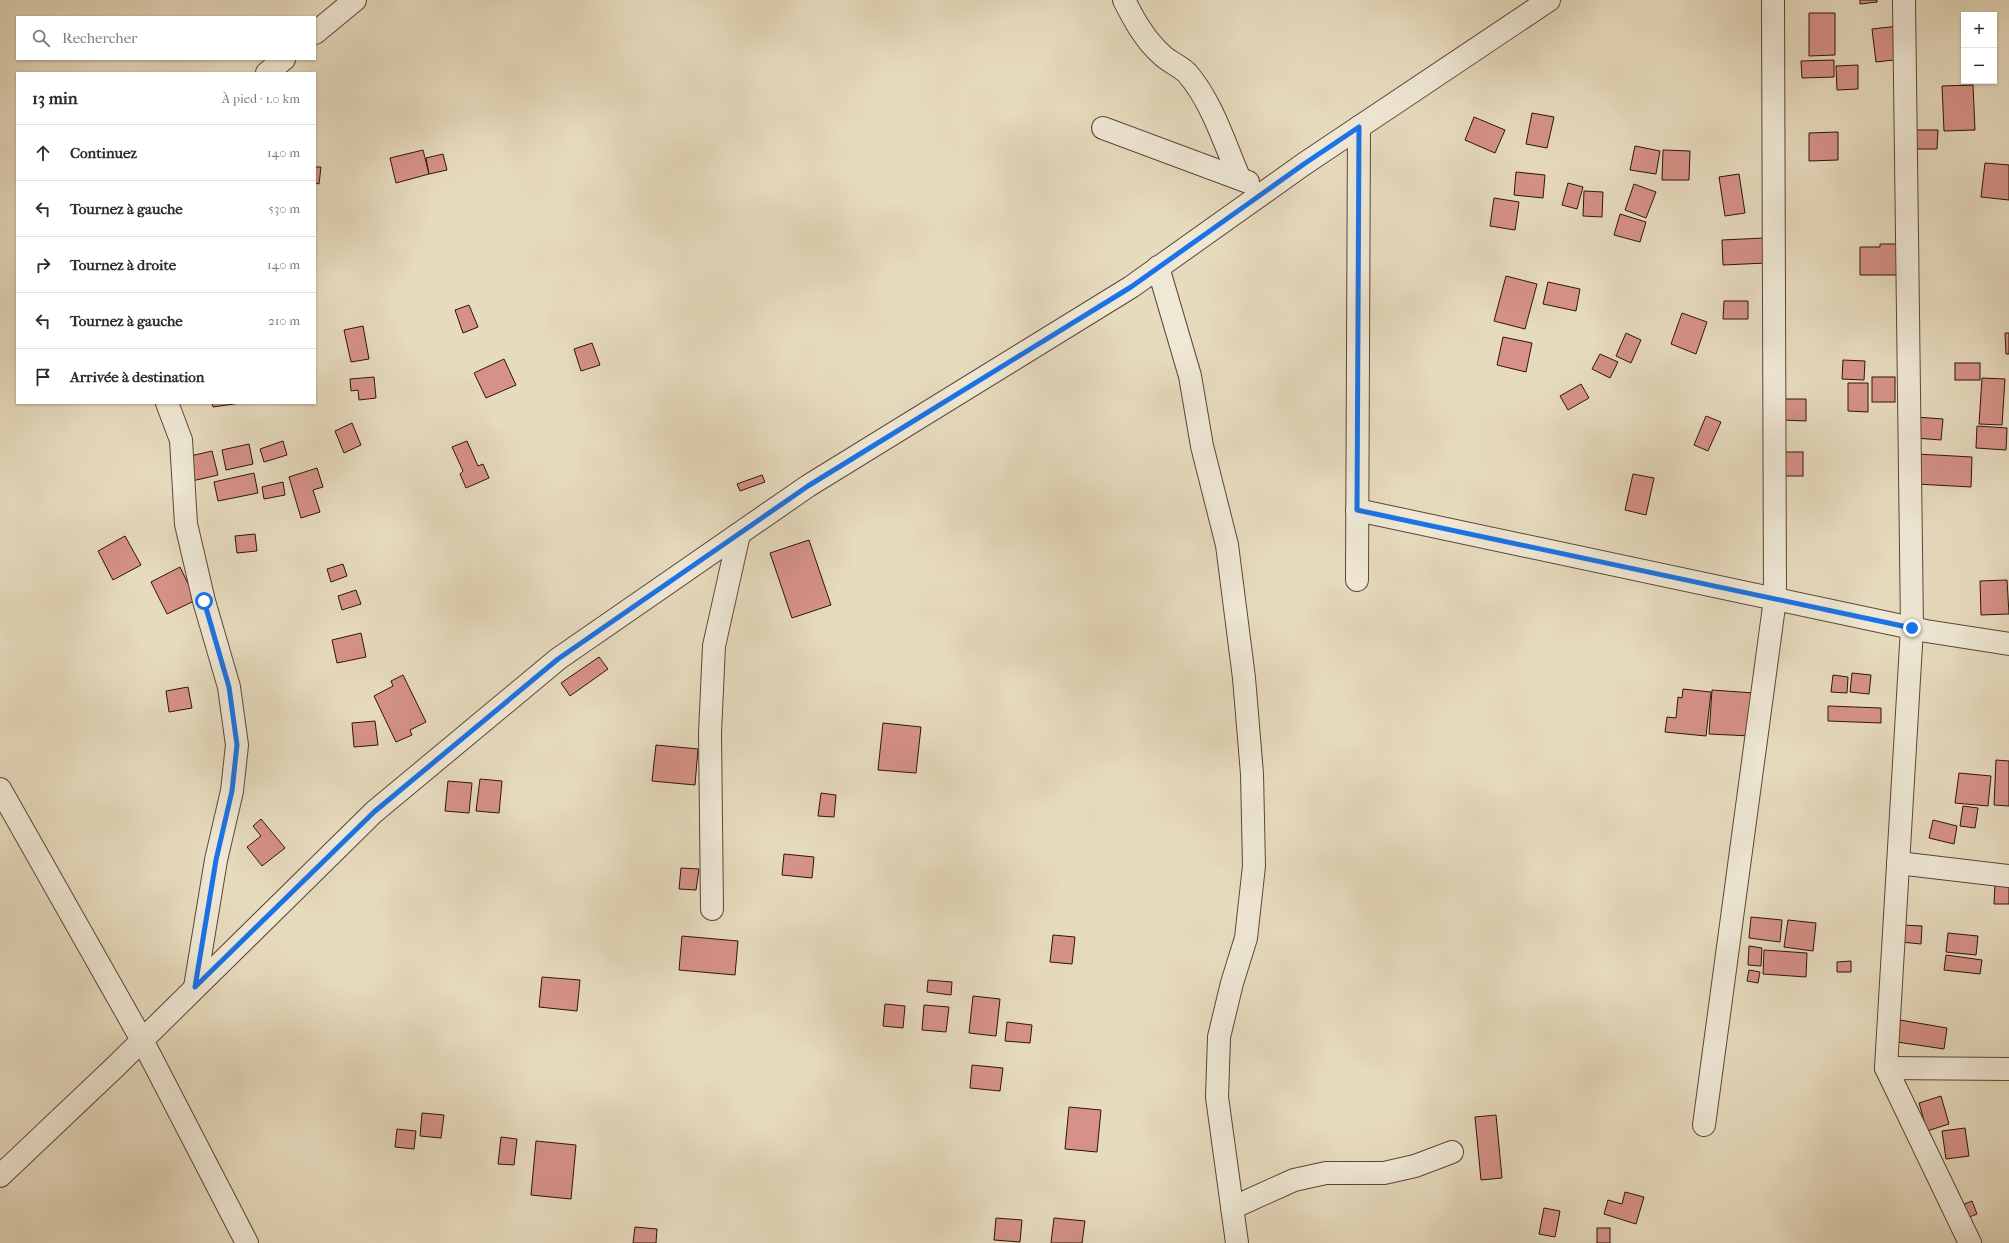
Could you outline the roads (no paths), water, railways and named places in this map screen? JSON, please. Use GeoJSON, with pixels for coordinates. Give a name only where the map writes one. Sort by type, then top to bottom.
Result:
{"type":"FeatureCollection","features":[{"type":"Feature","properties":{"kind":"street"},"geometry":{"type":"LineString","coordinates":[[316,32],[355,0]]}},
{"type":"Feature","properties":{"kind":"street"},"geometry":{"type":"LineString","coordinates":[[1124,0],[1150,45],[1163,57],[1185,72],[1198,89],[1211,112],[1239,177]]}},
{"type":"Feature","properties":{"kind":"street"},"geometry":{"type":"LineString","coordinates":[[0,1176],[142,1040],[380,807],[558,659],[808,486],[1125,291],[1267,192],[1304,164],[1548,0]]}},
{"type":"Feature","properties":{"kind":"street"},"geometry":{"type":"LineString","coordinates":[[1704,1125],[1775,599],[1773,0]]}},
{"type":"Feature","properties":{"kind":"street"},"geometry":{"type":"LineString","coordinates":[[1904,0],[1912,628],[1886,1068],[1970,1243]]}},
{"type":"Feature","properties":{"kind":"street"},"geometry":{"type":"LineString","coordinates":[[268,72],[283,60]]}},
{"type":"Feature","properties":{"kind":"street"},"geometry":{"type":"LineString","coordinates":[[1357,580],[1359,127]]}},
{"type":"Feature","properties":{"kind":"street"},"geometry":{"type":"LineString","coordinates":[[1103,128],[1211,169],[1239,177],[1267,192]]}},
{"type":"Feature","properties":{"kind":"street"},"geometry":{"type":"LineString","coordinates":[[1158,267],[1190,376],[1202,446],[1227,545],[1244,678],[1252,774],[1254,866],[1246,938],[1232,983],[1219,1037],[1218,1097],[1237,1243]]}},
{"type":"Feature","properties":{"kind":"street"},"geometry":{"type":"LineString","coordinates":[[167,404],[181,440],[186,524],[204,601],[229,687],[237,745],[232,791],[216,860],[195,987]]}},
{"type":"Feature","properties":{"kind":"street"},"geometry":{"type":"LineString","coordinates":[[1357,510],[1912,628],[2009,644]]}},
{"type":"Feature","properties":{"kind":"street"},"geometry":{"type":"LineString","coordinates":[[712,909],[710,733],[714,646],[739,534]]}},
{"type":"Feature","properties":{"kind":"street"},"geometry":{"type":"LineString","coordinates":[[0,789],[142,1040],[247,1243]]}},
{"type":"Feature","properties":{"kind":"street"},"geometry":{"type":"LineString","coordinates":[[1898,864],[2009,876]]}},
{"type":"Feature","properties":{"kind":"street"},"geometry":{"type":"LineString","coordinates":[[1886,1068],[2009,1069]]}},
{"type":"Feature","properties":{"kind":"street"},"geometry":{"type":"LineString","coordinates":[[1232,1208],[1294,1180],[1326,1173],[1384,1173],[1416,1166],[1452,1152]]}}]}
